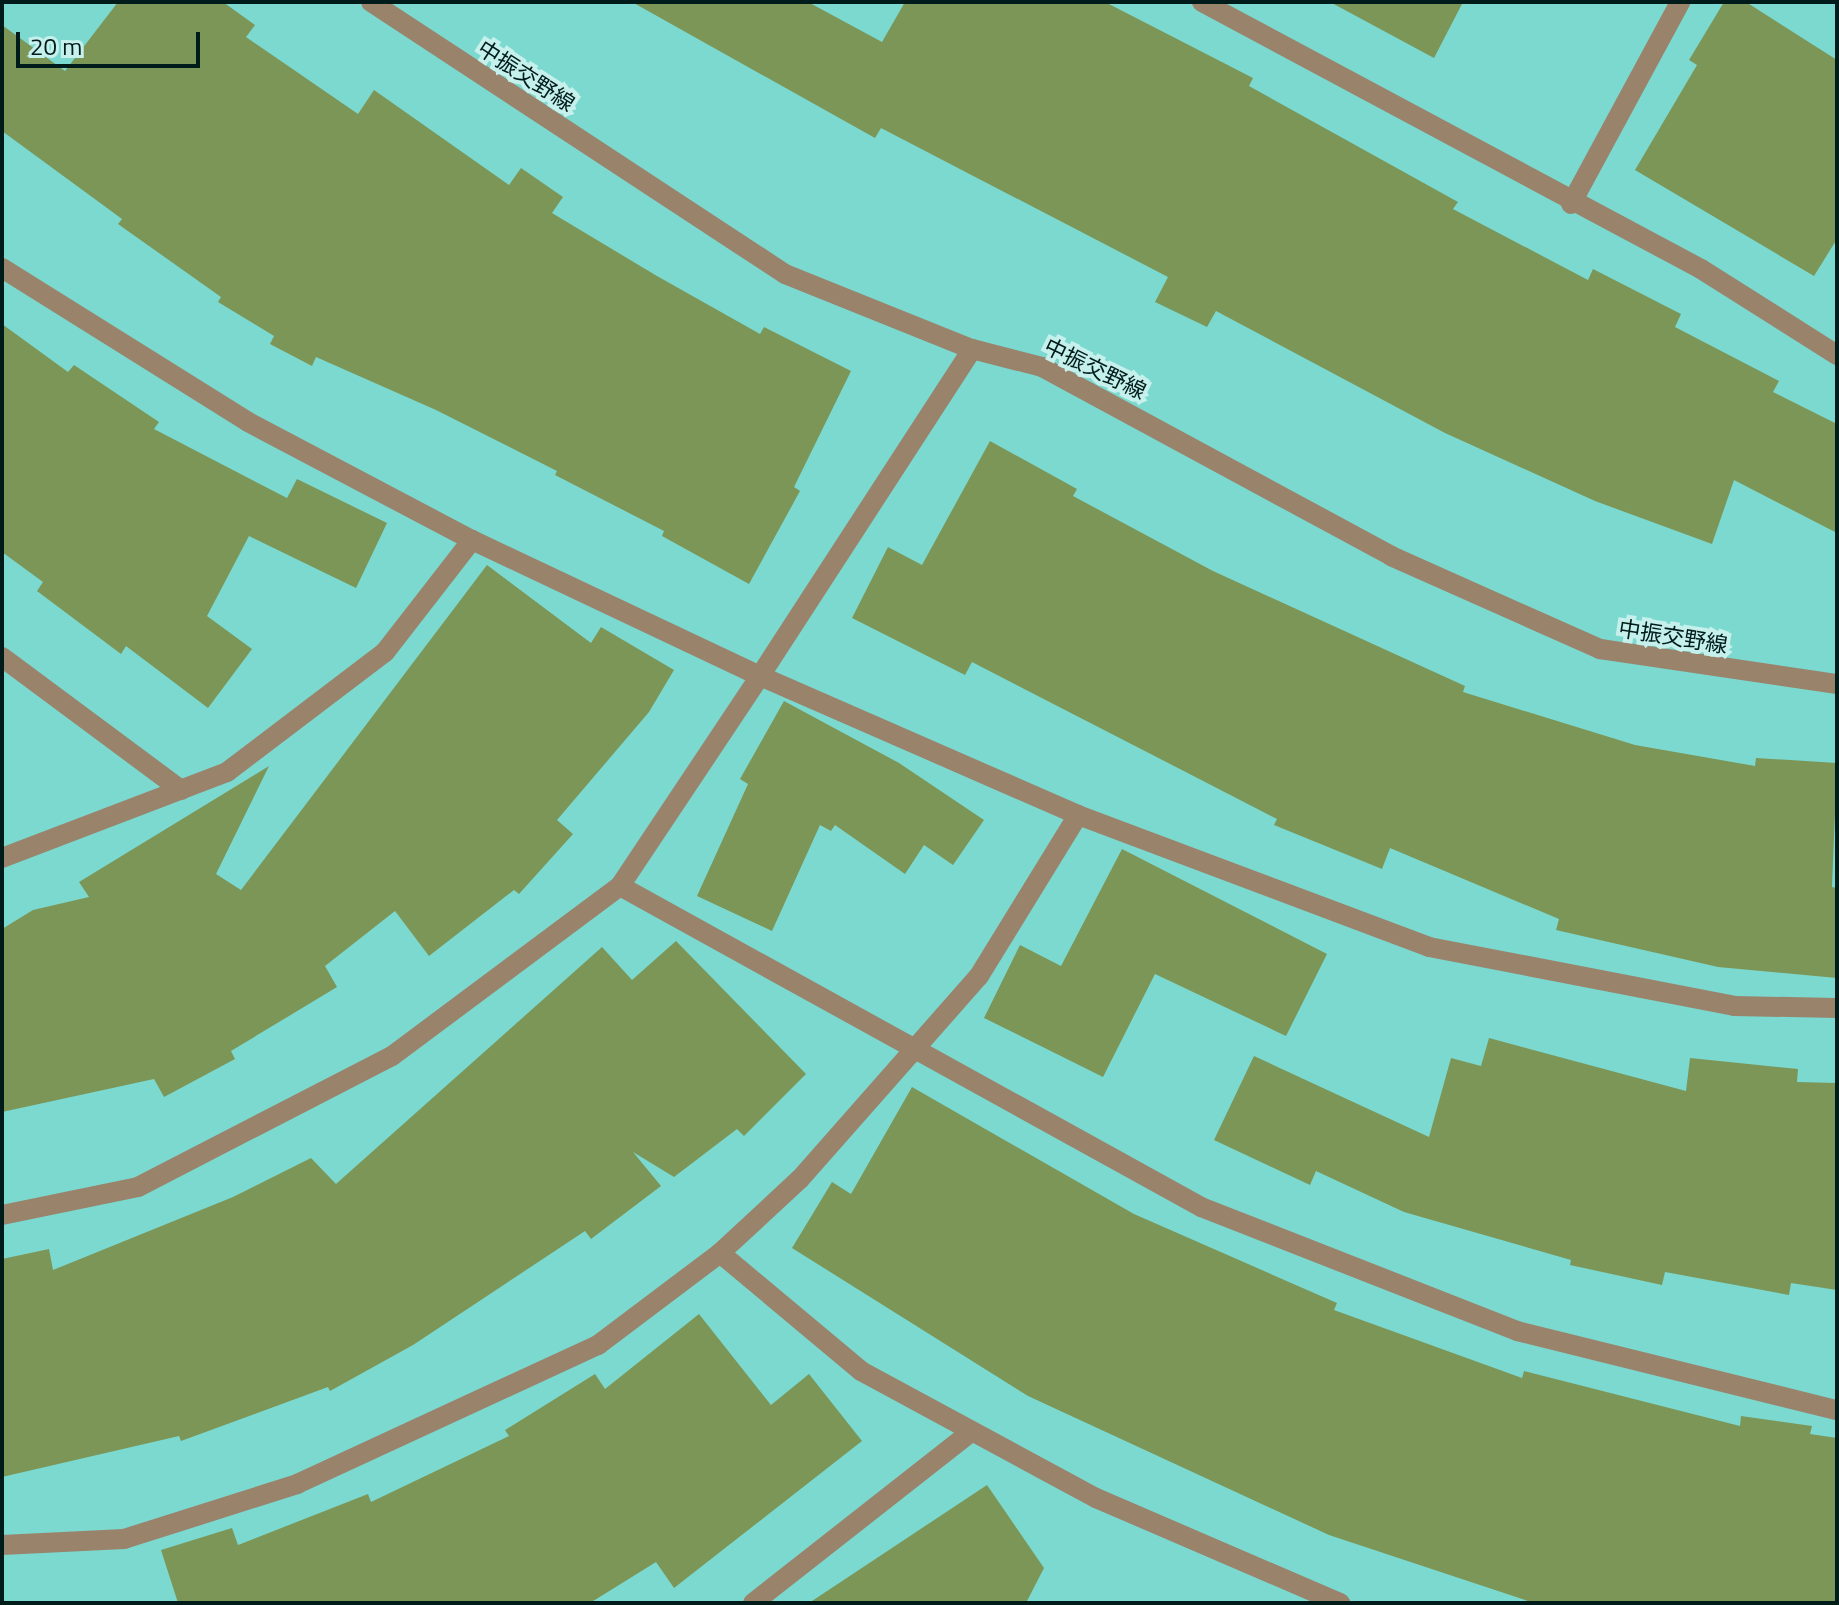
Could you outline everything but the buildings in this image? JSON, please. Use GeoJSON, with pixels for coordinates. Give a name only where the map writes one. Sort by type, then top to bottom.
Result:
{"type":"FeatureCollection","features":[{"type":"Feature","properties":{"kind":"street","name":"中振交野線"},"geometry":{"type":"LineString","coordinates":[[371,2],[785,274],[972,349],[1042,367],[1391,556],[1600,649],[1837,684]]}},
{"type":"Feature","properties":{"kind":"street"},"geometry":{"type":"LineString","coordinates":[[1202,2],[1571,204],[1701,269],[1837,355]]}},
{"type":"Feature","properties":{"kind":"street"},"geometry":{"type":"LineString","coordinates":[[1571,204],[1680,2]]}},
{"type":"Feature","properties":{"kind":"street"},"geometry":{"type":"LineString","coordinates":[[2,268],[248,422],[472,540],[760,676],[1078,815],[1429,947],[1734,1006],[1837,1008]]}},
{"type":"Feature","properties":{"kind":"street"},"geometry":{"type":"LineString","coordinates":[[2,1215],[138,1187],[392,1056],[620,886],[972,349]]}},
{"type":"Feature","properties":{"kind":"street"},"geometry":{"type":"LineString","coordinates":[[2,858],[227,772],[385,652],[472,540]]}},
{"type":"Feature","properties":{"kind":"street"},"geometry":{"type":"LineString","coordinates":[[2,657],[181,790]]}},
{"type":"Feature","properties":{"kind":"street"},"geometry":{"type":"LineString","coordinates":[[2,1545],[124,1539],[297,1484],[598,1345],[720,1253],[800,1179],[979,976],[1078,815]]}},
{"type":"Feature","properties":{"kind":"street"},"geometry":{"type":"LineString","coordinates":[[620,886],[1201,1207],[1517,1331],[1837,1410]]}},
{"type":"Feature","properties":{"kind":"street"},"geometry":{"type":"LineString","coordinates":[[720,1253],[861,1371],[1096,1498],[1340,1603]]}},
{"type":"Feature","properties":{"kind":"street"},"geometry":{"type":"LineString","coordinates":[[753,1603],[972,1431]]}}]}
